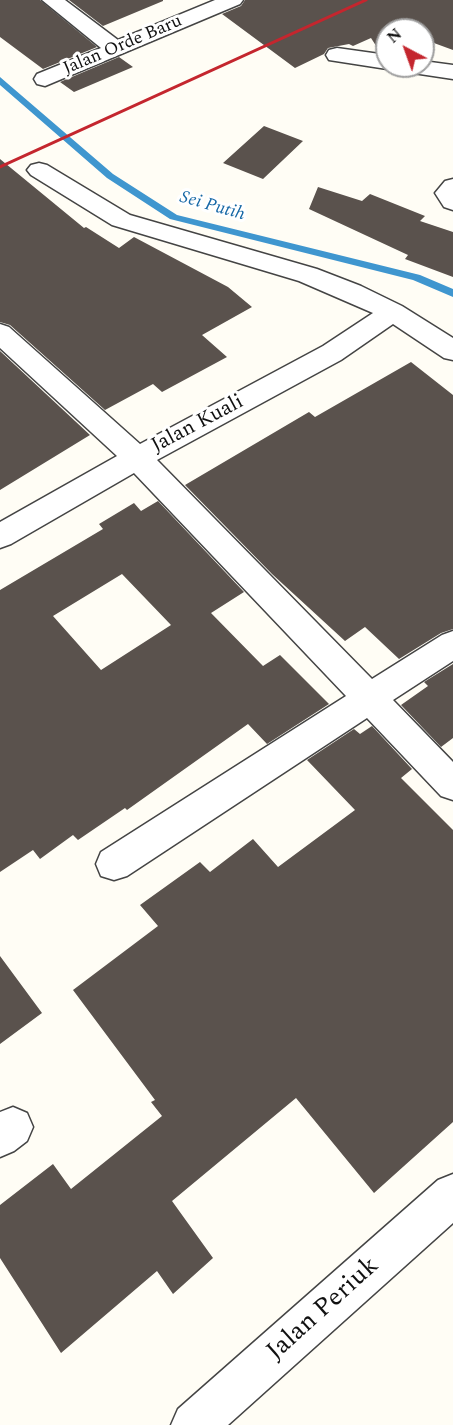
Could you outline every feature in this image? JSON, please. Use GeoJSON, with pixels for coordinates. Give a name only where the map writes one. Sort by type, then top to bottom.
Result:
{"type":"FeatureCollection","features":[{"type":"Feature","properties":{"kind":"street"},"geometry":{"type":"LineString","coordinates":[[52,0],[116,49]]}},
{"type":"Feature","properties":{"kind":"street","name":"Jalan Orde Baru"},"geometry":{"type":"LineString","coordinates":[[45,79],[233,0]]}},
{"type":"Feature","properties":{"kind":"street"},"geometry":{"type":"LineString","coordinates":[[337,55],[375,60]]}},
{"type":"Feature","properties":{"kind":"street"},"geometry":{"type":"LineString","coordinates":[[435,69],[453,72]]}},
{"type":"Feature","properties":{"kind":"street"},"geometry":{"type":"LineString","coordinates":[[39,170],[121,220],[308,275],[393,312],[453,351]]}},
{"type":"Feature","properties":{"kind":"street"},"geometry":{"type":"LineString","coordinates":[[453,186],[447,193],[453,202]]}},
{"type":"Feature","properties":{"kind":"street","name":"Jalan Kuali"},"geometry":{"type":"LineString","coordinates":[[0,536],[137,458],[332,353],[393,312]]}},
{"type":"Feature","properties":{"kind":"street"},"geometry":{"type":"LineString","coordinates":[[0,333],[137,458],[453,785]]}},
{"type":"Feature","properties":{"kind":"street"},"geometry":{"type":"LineString","coordinates":[[114,864],[453,644]]}},
{"type":"Feature","properties":{"kind":"street","name":"Jalan Periuk"},"geometry":{"type":"LineString","coordinates":[[194,1425],[453,1195]]}},
{"type":"Feature","properties":{"kind":"building"},"geometry":{"type":"Polygon","coordinates":[[[0,0],[40,0],[97,47],[43,69],[0,37],[0,0]]]}},
{"type":"Feature","properties":{"kind":"building"},"geometry":{"type":"Polygon","coordinates":[[[69,0],[163,0],[163,1],[103,26],[69,0]]]}},
{"type":"Feature","properties":{"kind":"building"},"geometry":{"type":"Polygon","coordinates":[[[245,0],[453,0],[453,50],[435,43],[435,18],[375,18],[375,44],[371,38],[353,46],[349,44],[328,48],[324,54],[295,68],[222,14],[241,6],[245,0]]]}},
{"type":"Feature","properties":{"kind":"building"},"geometry":{"type":"Polygon","coordinates":[[[119,57],[133,67],[74,92],[60,82],[119,57]]]}},
{"type":"Feature","properties":{"kind":"building"},"geometry":{"type":"Polygon","coordinates":[[[264,126],[303,141],[263,179],[223,163],[264,126]]]}},
{"type":"Feature","properties":{"kind":"building"},"geometry":{"type":"Polygon","coordinates":[[[0,159],[84,228],[86,227],[119,248],[134,237],[228,287],[252,307],[202,335],[227,357],[162,392],[153,384],[105,410],[10,325],[0,322],[0,159]]]}},
{"type":"Feature","properties":{"kind":"building"},"geometry":{"type":"Polygon","coordinates":[[[318,187],[362,201],[370,194],[425,216],[420,221],[453,232],[453,277],[405,259],[408,255],[309,209],[318,187]]]}},
{"type":"Feature","properties":{"kind":"building"},"geometry":{"type":"Polygon","coordinates":[[[0,351],[90,435],[0,490],[0,351]]]}},
{"type":"Feature","properties":{"kind":"building"},"geometry":{"type":"Polygon","coordinates":[[[411,362],[453,395],[453,629],[441,633],[399,659],[365,627],[345,641],[272,574],[185,485],[309,412],[315,417],[411,362]]]}},
{"type":"Feature","properties":{"kind":"building"},"geometry":{"type":"Polygon","coordinates":[[[158,501],[244,592],[211,613],[263,666],[280,655],[329,704],[267,744],[248,724],[127,810],[125,808],[78,840],[73,835],[40,859],[33,850],[0,872],[0,590],[103,529],[99,524],[134,503],[141,511],[158,501]],[[122,574],[53,616],[101,670],[171,625],[122,574]]]}},
{"type":"Feature","properties":{"kind":"building"},"geometry":{"type":"Polygon","coordinates":[[[453,664],[453,738],[441,747],[401,705],[428,686],[424,682],[453,664]]]}},
{"type":"Feature","properties":{"kind":"building"},"geometry":{"type":"Polygon","coordinates":[[[372,726],[412,769],[401,778],[453,830],[453,1122],[374,1193],[296,1098],[172,1201],[213,1258],[173,1294],[157,1271],[61,1353],[0,1258],[0,1205],[53,1164],[71,1189],[162,1116],[151,1102],[155,1100],[73,990],[158,926],[140,905],[200,862],[210,872],[253,839],[278,867],[355,810],[307,760],[354,729],[360,734],[372,726]]]}},
{"type":"Feature","properties":{"kind":"building"},"geometry":{"type":"Polygon","coordinates":[[[0,956],[42,1013],[0,1044],[0,956]]]}},
{"type":"Feature","properties":{"kind":"waterway","name":"Sei Putih"},"geometry":{"type":"LineString","coordinates":[[0,80],[110,176],[174,217],[416,277],[453,293]]}},
{"type":"Feature","properties":{"kind":"railway"},"geometry":{"type":"LineString","coordinates":[[0,167],[366,0]]}}]}
